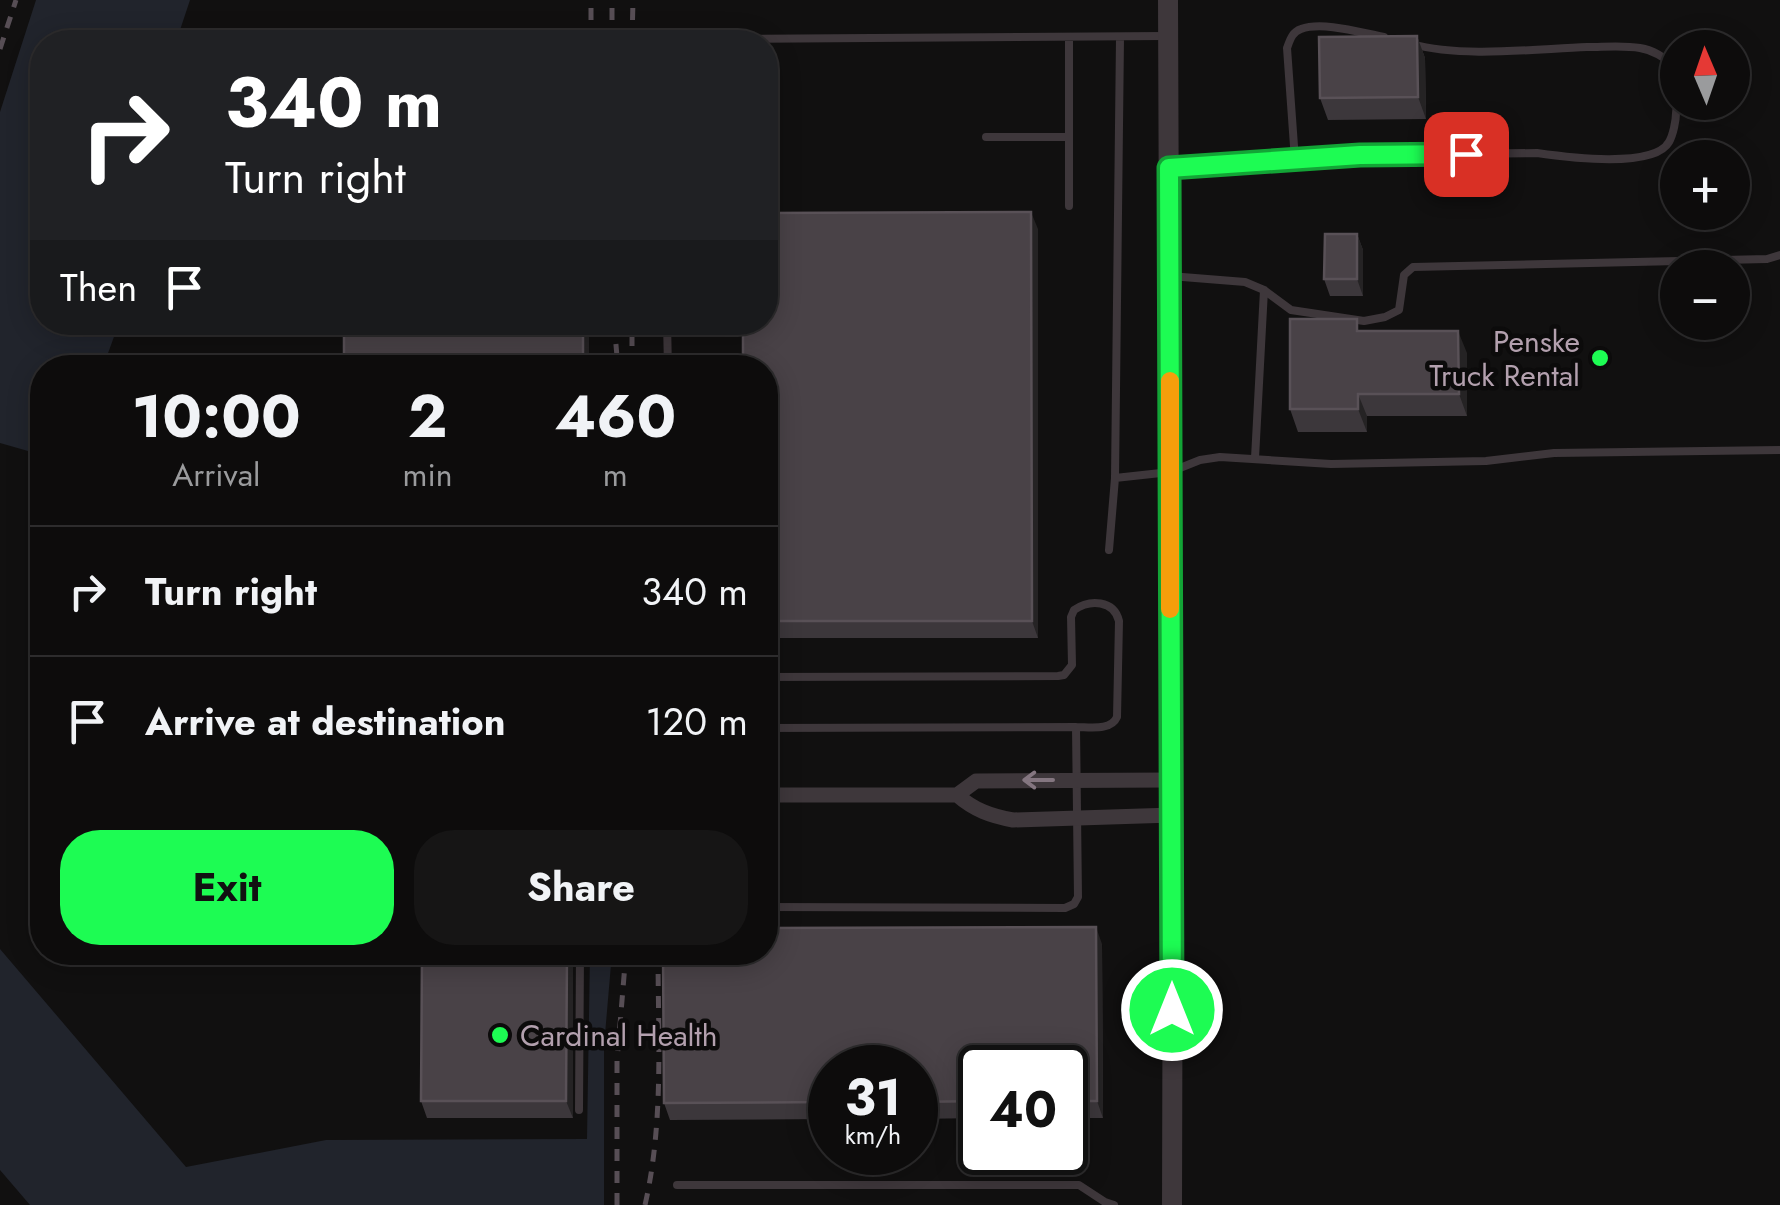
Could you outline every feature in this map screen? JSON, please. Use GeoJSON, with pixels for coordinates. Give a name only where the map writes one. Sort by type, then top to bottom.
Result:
{"type":"FeatureCollection","features":[{"type":"Feature","properties":{"kind":"street"},"geometry":{"type":"LineString","coordinates":[[1168,0],[1172,1205]]}},
{"type":"Feature","properties":{"kind":"street"},"geometry":{"type":"LineString","coordinates":[[957,796],[976,780],[1171,780]]}},
{"type":"Feature","properties":{"kind":"street"},"geometry":{"type":"LineString","coordinates":[[778,796],[957,796],[990,816],[1013,820],[1173,815]]}},
{"type":"Feature","properties":{"kind":"lane"},"geometry":{"type":"LineString","coordinates":[[1295,160],[1287,48],[1291,36],[1302,29],[1320,28],[1392,39]]}},
{"type":"Feature","properties":{"kind":"lane"},"geometry":{"type":"LineString","coordinates":[[778,39],[1168,36]]}},
{"type":"Feature","properties":{"kind":"lane"},"geometry":{"type":"LineString","coordinates":[[1069,38],[1069,206]]}},
{"type":"Feature","properties":{"kind":"lane"},"geometry":{"type":"LineString","coordinates":[[1110,550],[1115,478],[1120,38]]}},
{"type":"Feature","properties":{"kind":"lane"},"geometry":{"type":"LineString","coordinates":[[1169,168],[1360,155],[1537,153],[1634,158],[1653,156],[1669,144],[1676,116],[1677,84],[1672,66],[1656,52],[1599,47],[1440,51],[1406,43]]}},
{"type":"Feature","properties":{"kind":"lane"},"geometry":{"type":"LineString","coordinates":[[986,137],[1068,137]]}},
{"type":"Feature","properties":{"kind":"lane"},"geometry":{"type":"LineString","coordinates":[[1169,276],[1245,282],[1264,290],[1291,310],[1364,321],[1399,310],[1404,275],[1413,267],[1780,256]]}},
{"type":"Feature","properties":{"kind":"lane"},"geometry":{"type":"LineString","coordinates":[[1256,458],[1264,290]]}},
{"type":"Feature","properties":{"kind":"lane"},"geometry":{"type":"LineString","coordinates":[[1115,478],[1170,472],[1220,457],[1351,464],[1486,461],[1554,454],[1780,450]]}},
{"type":"Feature","properties":{"kind":"lane"},"geometry":{"type":"LineString","coordinates":[[778,677],[1058,676],[1072,665],[1074,610],[1088,603],[1102,603],[1112,607],[1120,621],[1117,717],[1108,726],[778,728]]}},
{"type":"Feature","properties":{"kind":"lane"},"geometry":{"type":"LineString","coordinates":[[778,907],[1065,908],[1074,904],[1078,897],[1076,727]]}},
{"type":"Feature","properties":{"kind":"lane"},"geometry":{"type":"LineString","coordinates":[[579,1110],[580,965]]}},
{"type":"Feature","properties":{"kind":"lane"},"geometry":{"type":"LineString","coordinates":[[677,1185],[1079,1185],[1114,1205]]}},
{"type":"Feature","properties":{"kind":"shaded area"},"geometry":{"type":"Polygon","coordinates":[[[36,0],[190,0],[180,30],[30,30],[30,335],[115,335],[107,355],[30,355],[30,452],[0,443],[0,112],[36,0]]]}},
{"type":"Feature","properties":{"kind":"shaded area"},"geometry":{"type":"Polygon","coordinates":[[[0,949],[186,1167],[326,1140],[587,1139],[590,965],[611,965],[604,1046],[604,1205],[30,1205],[0,1170],[0,949]]]}},
{"type":"Feature","properties":{"kind":"building"},"geometry":{"type":"Polygon","coordinates":[[[1417,36],[1418,97],[1320,98],[1319,37],[1417,36]]]}},
{"type":"Feature","properties":{"kind":"building"},"geometry":{"type":"Polygon","coordinates":[[[1031,212],[1032,621],[778,621],[778,355],[743,355],[743,335],[778,335],[778,213],[1031,212]]]}},
{"type":"Feature","properties":{"kind":"building"},"geometry":{"type":"Polygon","coordinates":[[[1325,234],[1357,234],[1357,279],[1324,279],[1325,234]]]}},
{"type":"Feature","properties":{"kind":"building"},"geometry":{"type":"Polygon","coordinates":[[[1290,319],[1357,319],[1357,331],[1458,331],[1459,394],[1358,394],[1358,409],[1290,409],[1290,319]]]}},
{"type":"Feature","properties":{"kind":"building"},"geometry":{"type":"Polygon","coordinates":[[[344,335],[583,335],[583,355],[344,355],[344,335]]]}},
{"type":"Feature","properties":{"kind":"building"},"geometry":{"type":"Polygon","coordinates":[[[1096,927],[1097,1101],[1088,1101],[1088,1045],[958,1045],[958,1101],[938,1102],[938,1045],[808,1045],[808,1102],[664,1103],[663,965],[778,965],[778,928],[1096,927]]]}},
{"type":"Feature","properties":{"kind":"building","name":"Cardinal Health"},"geometry":{"type":"Polygon","coordinates":[[[422,965],[567,965],[566,1101],[421,1101],[422,965]]]}},
{"type":"Feature","properties":{"kind":"railway"},"geometry":{"type":"LineString","coordinates":[[0,49],[16,0]]}},
{"type":"Feature","properties":{"kind":"railway"},"geometry":{"type":"LineString","coordinates":[[591,0],[591,30]]}},
{"type":"Feature","properties":{"kind":"railway"},"geometry":{"type":"LineString","coordinates":[[612,0],[612,30]]}},
{"type":"Feature","properties":{"kind":"railway"},"geometry":{"type":"LineString","coordinates":[[632,30],[633,0]]}},
{"type":"Feature","properties":{"kind":"railway"},"geometry":{"type":"LineString","coordinates":[[615,335],[617,355]]}},
{"type":"Feature","properties":{"kind":"railway"},"geometry":{"type":"LineString","coordinates":[[632,335],[632,355]]}},
{"type":"Feature","properties":{"kind":"railway"},"geometry":{"type":"LineString","coordinates":[[617,1205],[617,1061],[625,965]]}},
{"type":"Feature","properties":{"kind":"railway"},"geometry":{"type":"LineString","coordinates":[[645,1205],[657,1111],[658,965]]}},
{"type":"Feature","properties":{"kind":"slow traffic"},"geometry":{"type":"LineString","coordinates":[[1170,381],[1170,609]]}},
{"type":"Feature","properties":{"kind":"place","name":"Penske Truck Rental"},"geometry":{"type":"Point","coordinates":[1600,358]}},
{"type":"Feature","properties":{"kind":"place","name":"Cardinal Health"},"geometry":{"type":"Point","coordinates":[500,1035]}},
{"type":"Feature","properties":{"kind":"route"},"geometry":{"type":"LineString","coordinates":[[1172,1010],[1169,168],[1360,155],[1466,154]]}}]}
